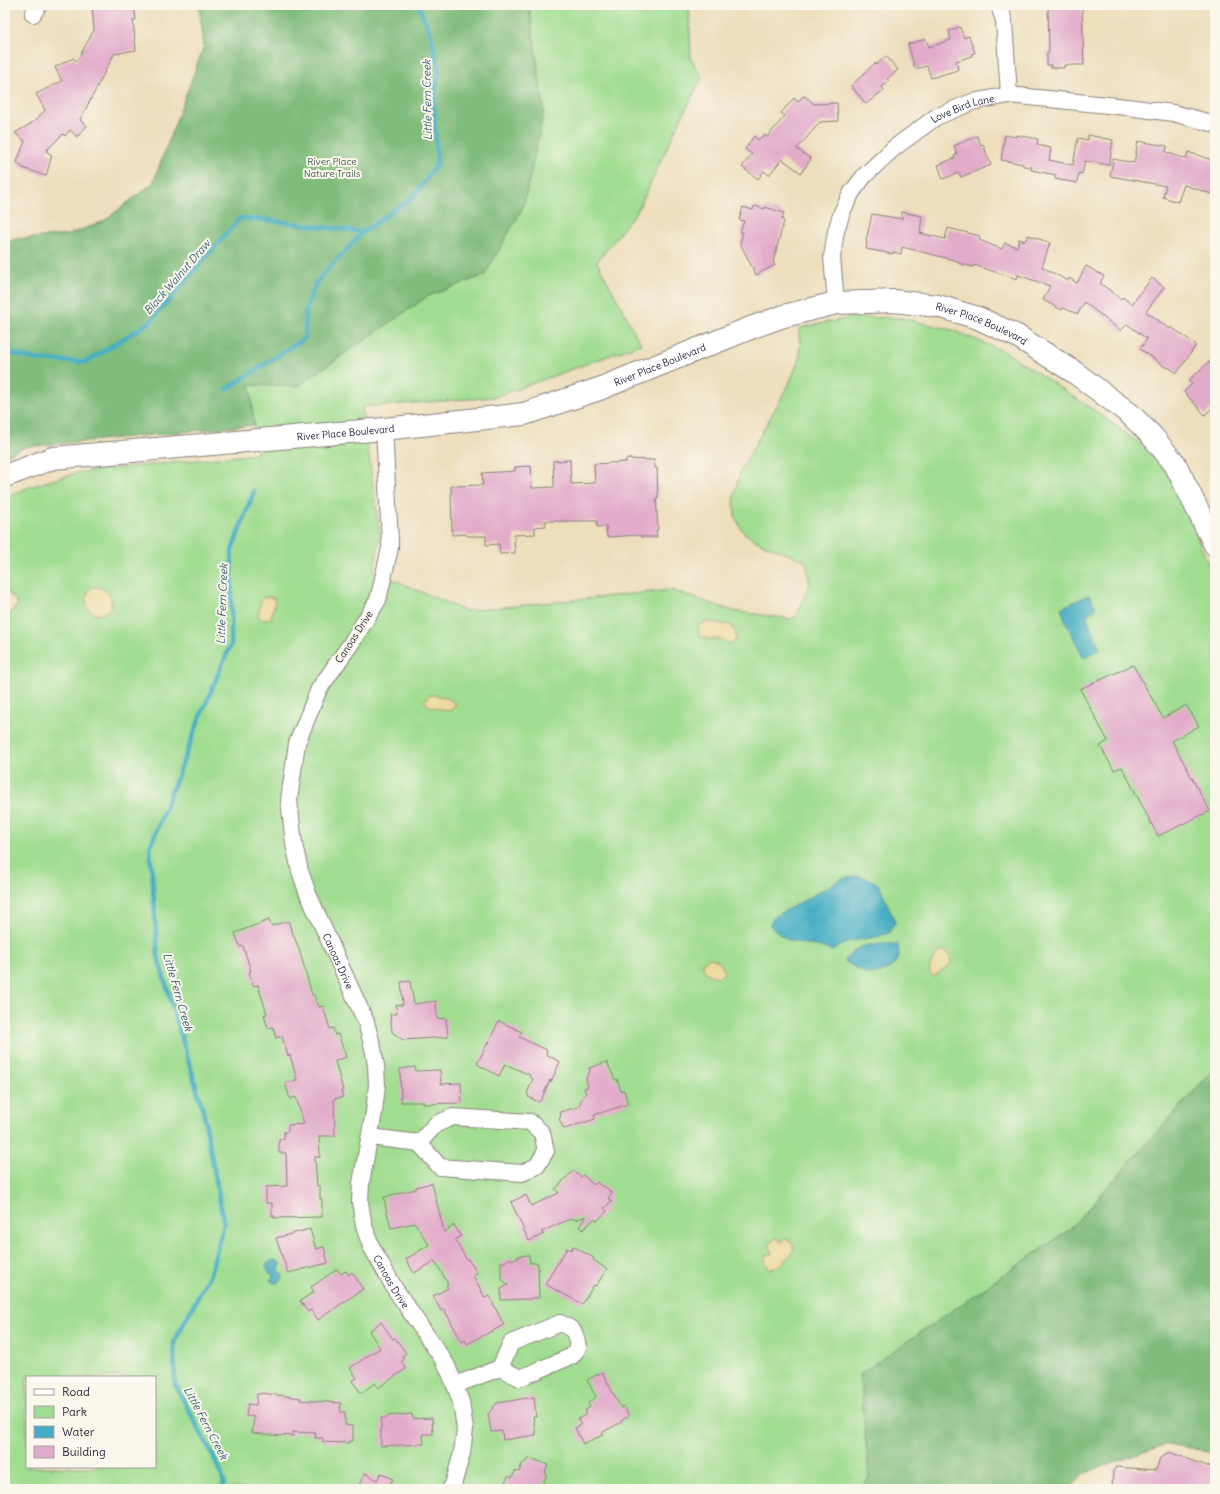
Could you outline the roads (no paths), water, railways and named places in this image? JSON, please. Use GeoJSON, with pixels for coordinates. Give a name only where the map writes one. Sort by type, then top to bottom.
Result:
{"type":"FeatureCollection","features":[{"type":"Feature","properties":{"kind":"street"},"geometry":{"type":"LineString","coordinates":[[999,5],[1004,21],[1009,95]]}},
{"type":"Feature","properties":{"kind":"street","name":"Love Bird Lane"},"geometry":{"type":"LineString","coordinates":[[836,303],[832,257],[836,231],[842,212],[852,192],[865,175],[894,148],[936,117],[972,102],[1009,95],[1165,112],[1215,124]]}},
{"type":"Feature","properties":{"kind":"street","name":"River Place Boulevard"},"geometry":{"type":"LineString","coordinates":[[5,476],[53,458],[384,429],[524,414],[599,389],[784,316],[836,303],[894,301],[938,306],[978,318],[1024,340],[1074,372],[1130,414],[1152,436],[1175,464],[1215,545]]}},
{"type":"Feature","properties":{"kind":"street","name":"Canoas Drive"},"geometry":{"type":"LineString","coordinates":[[384,429],[390,548],[378,600],[350,645],[319,689],[297,743],[289,800],[294,844],[300,871],[308,894],[366,1022],[373,1048],[377,1086],[370,1137],[360,1183],[360,1202],[364,1226],[371,1246],[392,1283],[446,1364],[456,1385],[461,1402],[465,1429],[462,1453],[453,1485],[450,1489]]}},
{"type":"Feature","properties":{"kind":"street"},"geometry":{"type":"LineString","coordinates":[[370,1137],[419,1143],[440,1167],[479,1171],[522,1173],[537,1166],[546,1151],[542,1133],[530,1122],[460,1117],[453,1117],[436,1124],[419,1143]]}},
{"type":"Feature","properties":{"kind":"street"},"geometry":{"type":"LineString","coordinates":[[456,1385],[500,1368],[511,1343],[560,1323],[570,1327],[577,1335],[578,1348],[572,1356],[520,1378],[500,1368]]}},
{"type":"Feature","properties":{"kind":"water"},"geometry":{"type":"Polygon","coordinates":[[[1089,595],[1096,608],[1088,614],[1087,618],[1100,649],[1084,658],[1066,622],[1061,608],[1089,595]]]}},
{"type":"Feature","properties":{"kind":"water"},"geometry":{"type":"Polygon","coordinates":[[[857,876],[872,880],[879,885],[895,922],[889,933],[877,937],[850,941],[831,951],[791,940],[777,932],[770,925],[774,917],[842,879],[857,876]]]}},
{"type":"Feature","properties":{"kind":"water"},"geometry":{"type":"Polygon","coordinates":[[[898,944],[899,955],[894,965],[881,973],[867,974],[844,961],[853,952],[860,948],[868,945],[898,944]]]}},
{"type":"Feature","properties":{"kind":"water"},"geometry":{"type":"Polygon","coordinates":[[[274,1260],[281,1264],[279,1270],[283,1276],[281,1281],[276,1283],[271,1281],[273,1275],[268,1272],[266,1266],[269,1262],[274,1260]]]}},
{"type":"Feature","properties":{"kind":"waterway","name":"Little Fern Creek"},"geometry":{"type":"LineString","coordinates":[[227,389],[305,338],[305,313],[316,282],[363,232],[414,196],[437,164],[434,104],[438,68],[431,34],[418,5]]}},
{"type":"Feature","properties":{"kind":"waterway","name":"Black Walnut Draw"},"geometry":{"type":"LineString","coordinates":[[5,352],[39,360],[86,362],[150,322],[240,218],[363,232]]}},
{"type":"Feature","properties":{"kind":"waterway","name":"Little Fern Creek"},"geometry":{"type":"LineString","coordinates":[[222,1489],[224,1483],[219,1467],[175,1384],[174,1342],[210,1274],[224,1224],[203,1110],[158,957],[150,847],[201,715],[231,644],[232,550],[254,491]]}},
{"type":"Feature","properties":{"kind":"park label","name":"River Place Nature Trails"},"geometry":{"type":"Point","coordinates":[332,166]}}]}
